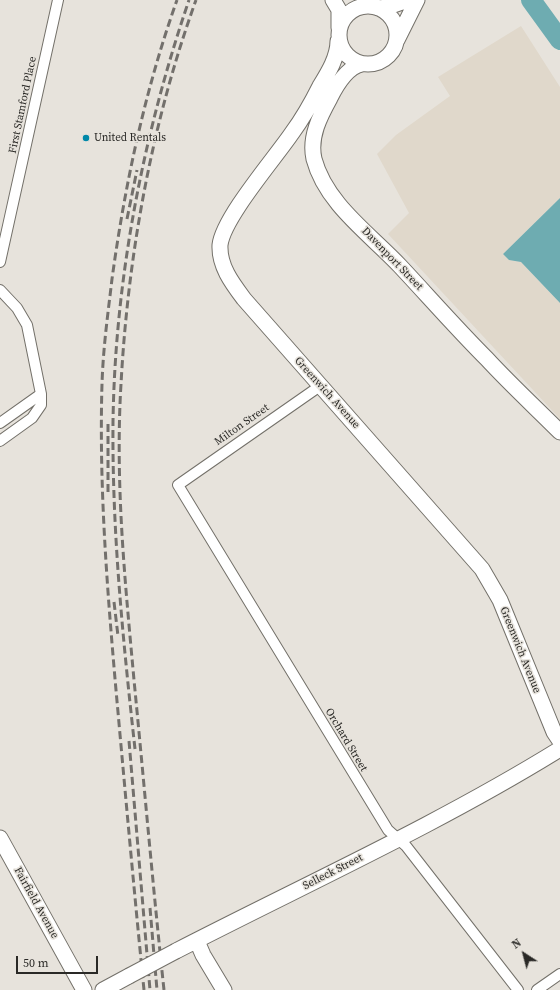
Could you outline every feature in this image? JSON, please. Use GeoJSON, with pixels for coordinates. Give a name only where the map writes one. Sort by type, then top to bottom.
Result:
{"type":"FeatureCollection","features":[{"type":"Feature","properties":{"kind":"main road","name":"Greenwich Avenue"},"geometry":{"type":"LineString","coordinates":[[333,0],[339,14],[337,52],[330,68],[302,118],[228,222],[220,244],[224,268],[232,284],[320,386],[441,521],[488,577],[508,618],[554,732],[560,741]]}},
{"type":"Feature","properties":{"kind":"main road"},"geometry":{"type":"LineString","coordinates":[[408,0],[388,7],[368,4],[349,12],[342,20],[339,35],[345,55],[353,61],[362,64],[375,64],[384,60],[391,53],[417,0]]}},
{"type":"Feature","properties":{"kind":"main road"},"geometry":{"type":"LineString","coordinates":[[368,4],[386,12],[393,20],[397,30],[397,40]]}},
{"type":"Feature","properties":{"kind":"main road","name":"Davenport Street"},"geometry":{"type":"LineString","coordinates":[[362,64],[352,69],[342,79],[318,121],[313,149],[314,158],[321,177],[341,207],[400,265],[487,360],[560,432]]}},
{"type":"Feature","properties":{"kind":"main road","name":"Selleck Street"},"geometry":{"type":"LineString","coordinates":[[103,990],[176,951],[398,839],[487,791],[560,749]]}},
{"type":"Feature","properties":{"kind":"main road","name":"Fairfield Avenue"},"geometry":{"type":"LineString","coordinates":[[0,838],[84,990]]}},
{"type":"Feature","properties":{"kind":"main road"},"geometry":{"type":"LineString","coordinates":[[197,941],[203,956],[224,990]]}},
{"type":"Feature","properties":{"kind":"street","name":"First Stamford Place"},"geometry":{"type":"LineString","coordinates":[[0,262],[58,0]]}},
{"type":"Feature","properties":{"kind":"street"},"geometry":{"type":"LineString","coordinates":[[0,290],[17,308],[27,325],[41,405],[32,418],[0,440]]}},
{"type":"Feature","properties":{"kind":"street","name":"Milton Street"},"geometry":{"type":"LineString","coordinates":[[178,485],[320,386]]}},
{"type":"Feature","properties":{"kind":"street"},"geometry":{"type":"LineString","coordinates":[[0,424],[40,394]]}},
{"type":"Feature","properties":{"kind":"street","name":"Orchard Street"},"geometry":{"type":"LineString","coordinates":[[178,485],[388,830],[406,846],[518,990]]}},
{"type":"Feature","properties":{"kind":"street"},"geometry":{"type":"LineString","coordinates":[[536,990],[560,974]]}},
{"type":"Feature","properties":{"kind":"shaded area"},"geometry":{"type":"Polygon","coordinates":[[[521,26],[560,87],[560,198],[503,254],[509,260],[521,262],[560,303],[560,419],[388,234],[409,213],[377,154],[396,135],[450,96],[438,77],[521,26]]]}},
{"type":"Feature","properties":{"kind":"water"},"geometry":{"type":"Polygon","coordinates":[[[560,198],[560,303],[521,262],[509,260],[503,254],[560,198]]]}},
{"type":"Feature","properties":{"kind":"waterway"},"geometry":{"type":"LineString","coordinates":[[531,0],[560,40]]}},
{"type":"Feature","properties":{"kind":"railway"},"geometry":{"type":"LineString","coordinates":[[144,990],[116,690],[107,575],[101,422],[102,384],[112,279],[123,208],[137,138],[155,68],[177,0]]}},
{"type":"Feature","properties":{"kind":"railway"},"geometry":{"type":"LineString","coordinates":[[135,749],[126,667],[116,545],[113,463],[115,368],[119,315],[134,208],[158,103],[189,0]]}},
{"type":"Feature","properties":{"kind":"railway"},"geometry":{"type":"LineString","coordinates":[[164,990],[124,569],[120,495],[119,421],[124,335],[136,238],[155,141],[167,93],[180,46],[196,0]]}},
{"type":"Feature","properties":{"kind":"railway"},"geometry":{"type":"LineString","coordinates":[[127,219],[137,170]]}},
{"type":"Feature","properties":{"kind":"railway"},"geometry":{"type":"LineString","coordinates":[[108,424],[108,492]]}},
{"type":"Feature","properties":{"kind":"railway"},"geometry":{"type":"LineString","coordinates":[[114,602],[118,636]]}},
{"type":"Feature","properties":{"kind":"railway"},"geometry":{"type":"LineString","coordinates":[[129,741],[150,990]]}},
{"type":"Feature","properties":{"kind":"railway"},"geometry":{"type":"LineString","coordinates":[[150,908],[157,990]]}},
{"type":"Feature","properties":{"kind":"place","name":"United Rentals"},"geometry":{"type":"Point","coordinates":[86,138]}}]}
